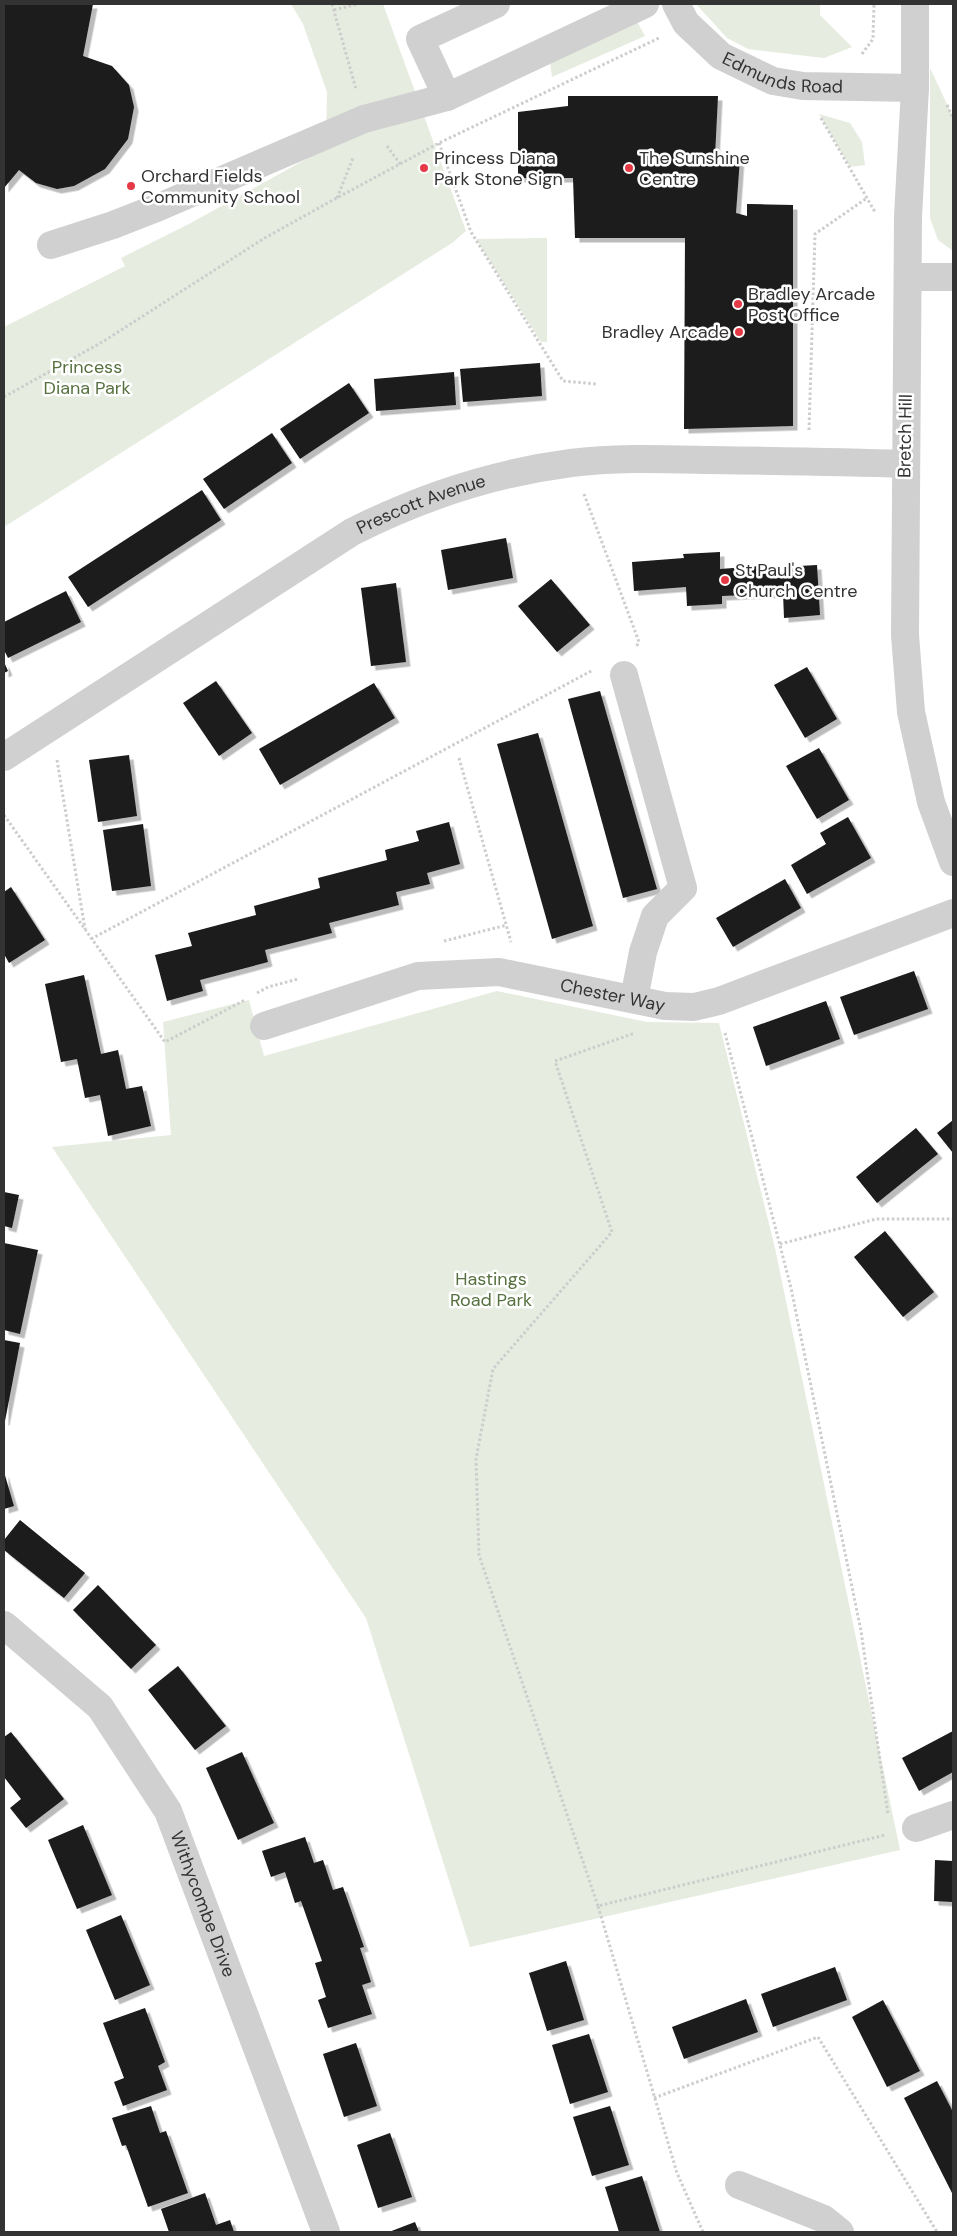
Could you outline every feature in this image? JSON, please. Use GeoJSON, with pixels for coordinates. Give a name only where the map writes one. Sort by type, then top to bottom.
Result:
{"type":"FeatureCollection","features":[{"type":"Feature","properties":{"kind":"street"},"geometry":{"type":"LineString","coordinates":[[447,97],[420,39],[496,4]]}},
{"type":"Feature","properties":{"kind":"street","name":"Bretch Hill"},"geometry":{"type":"LineString","coordinates":[[915,4],[915,88],[908,217],[904,464],[905,635],[911,712],[932,802],[953,862]]}},
{"type":"Feature","properties":{"kind":"street"},"geometry":{"type":"LineString","coordinates":[[52,245],[159,206],[364,119],[447,97],[625,6]]}},
{"type":"Feature","properties":{"kind":"street","name":"Edmunds Road"},"geometry":{"type":"LineString","coordinates":[[681,13],[721,56],[773,81],[803,86],[915,88]]}},
{"type":"Feature","properties":{"kind":"street"},"geometry":{"type":"LineString","coordinates":[[908,277],[953,277]]}},
{"type":"Feature","properties":{"kind":"street","name":"Prescott Avenue"},"geometry":{"type":"LineString","coordinates":[[4,757],[352,532],[394,511],[442,492],[508,474],[572,463],[653,459],[904,464]]}},
{"type":"Feature","properties":{"kind":"street"},"geometry":{"type":"LineString","coordinates":[[618,664],[683,888],[655,916],[643,952],[634,999]]}},
{"type":"Feature","properties":{"kind":"street","name":"Chester Way"},"geometry":{"type":"LineString","coordinates":[[264,1026],[418,976],[499,972],[665,1006],[694,1008],[718,1001],[953,913]]}},
{"type":"Feature","properties":{"kind":"street","name":"Withycombe Drive"},"geometry":{"type":"LineString","coordinates":[[4,1625],[100,1707],[168,1810],[326,2232]]}},
{"type":"Feature","properties":{"kind":"street"},"geometry":{"type":"LineString","coordinates":[[903,1831],[953,1815]]}},
{"type":"Feature","properties":{"kind":"street"},"geometry":{"type":"LineString","coordinates":[[739,2185],[824,2219],[840,2232]]}},
{"type":"Feature","properties":{"kind":"path"},"geometry":{"type":"LineString","coordinates":[[332,4],[364,119]]}},
{"type":"Feature","properties":{"kind":"path"},"geometry":{"type":"LineString","coordinates":[[334,10],[358,4]]}},
{"type":"Feature","properties":{"kind":"path"},"geometry":{"type":"LineString","coordinates":[[856,62],[873,39],[874,4]]}},
{"type":"Feature","properties":{"kind":"path"},"geometry":{"type":"LineString","coordinates":[[4,397],[104,341],[264,240],[440,143],[650,42],[681,13]]}},
{"type":"Feature","properties":{"kind":"path"},"geometry":{"type":"LineString","coordinates":[[803,86],[875,212],[908,217]]}},
{"type":"Feature","properties":{"kind":"path"},"geometry":{"type":"LineString","coordinates":[[440,143],[471,232],[562,381],[597,384]]}},
{"type":"Feature","properties":{"kind":"path"},"geometry":{"type":"LineString","coordinates":[[808,462],[815,234],[867,198]]}},
{"type":"Feature","properties":{"kind":"path"},"geometry":{"type":"LineString","coordinates":[[91,939],[618,664],[637,646],[639,642],[572,463]]}},
{"type":"Feature","properties":{"kind":"path"},"geometry":{"type":"LineString","coordinates":[[618,664],[637,646]]}},
{"type":"Feature","properties":{"kind":"path"},"geometry":{"type":"LineString","coordinates":[[42,732],[56,752],[85,930]]}},
{"type":"Feature","properties":{"kind":"path"},"geometry":{"type":"LineString","coordinates":[[459,758],[521,976]]}},
{"type":"Feature","properties":{"kind":"path"},"geometry":{"type":"LineString","coordinates":[[4,815],[165,1042],[268,987],[306,977]]}},
{"type":"Feature","properties":{"kind":"path"},"geometry":{"type":"LineString","coordinates":[[440,942],[506,925]]}},
{"type":"Feature","properties":{"kind":"path"},"geometry":{"type":"LineString","coordinates":[[598,1906],[903,1831],[780,1244],[724,1028]]}},
{"type":"Feature","properties":{"kind":"path"},"geometry":{"type":"LineString","coordinates":[[638,1032],[555,1062],[612,1232],[493,1369],[476,1459],[479,1555],[598,1906],[677,2174],[703,2232]]}},
{"type":"Feature","properties":{"kind":"path"},"geometry":{"type":"LineString","coordinates":[[780,1244],[876,1219],[953,1218]]}},
{"type":"Feature","properties":{"kind":"path"},"geometry":{"type":"LineString","coordinates":[[654,2098],[818,2037],[937,2232]]}},
{"type":"Feature","properties":{"kind":"green space","name":"Princess Diana Park"},"geometry":{"type":"Polygon","coordinates":[[[291,4],[383,4],[466,231],[452,243],[4,527],[4,327],[125,266],[121,258],[189,224],[326,148],[327,92],[303,24],[291,4]]]}},
{"type":"Feature","properties":{"kind":"green space"},"geometry":{"type":"Polygon","coordinates":[[[696,4],[820,4],[820,15],[852,47],[824,58],[748,49],[727,38],[696,4]]]}},
{"type":"Feature","properties":{"kind":"green space"},"geometry":{"type":"Polygon","coordinates":[[[636,20],[645,36],[552,77],[550,63],[636,20]]]}},
{"type":"Feature","properties":{"kind":"green space"},"geometry":{"type":"Polygon","coordinates":[[[930,68],[953,117],[953,251],[938,240],[930,218],[930,68]]]}},
{"type":"Feature","properties":{"kind":"green space"},"geometry":{"type":"Polygon","coordinates":[[[819,114],[850,123],[862,142],[865,165],[850,167],[819,114]]]}},
{"type":"Feature","properties":{"kind":"green space"},"geometry":{"type":"Polygon","coordinates":[[[547,238],[547,342],[541,342],[476,239],[547,238]]]}},
{"type":"Feature","properties":{"kind":"green space","name":"Hastings Road Park"},"geometry":{"type":"Polygon","coordinates":[[[497,991],[647,1022],[719,1023],[775,1248],[900,1850],[470,1947],[366,1618],[52,1147],[171,1135],[163,1022],[249,1000],[264,1056],[497,991]]]}},
{"type":"Feature","properties":{"kind":"building"},"geometry":{"type":"Polygon","coordinates":[[[4,4],[93,4],[83,56],[112,66],[129,85],[134,107],[128,139],[105,169],[74,186],[57,189],[36,183],[19,170],[4,188],[4,4]]]}},
{"type":"Feature","properties":{"kind":"building"},"geometry":{"type":"Polygon","coordinates":[[[568,96],[718,96],[715,156],[740,158],[736,213],[747,216],[747,204],[793,205],[793,426],[684,429],[685,238],[575,238],[573,178],[518,178],[518,112],[568,106],[568,96]]]}},
{"type":"Feature","properties":{"kind":"building"},"geometry":{"type":"Polygon","coordinates":[[[540,363],[542,396],[463,402],[460,369],[540,363]]]}},
{"type":"Feature","properties":{"kind":"building"},"geometry":{"type":"Polygon","coordinates":[[[454,372],[456,405],[376,411],[374,379],[454,372]]]}},
{"type":"Feature","properties":{"kind":"building"},"geometry":{"type":"Polygon","coordinates":[[[349,383],[369,413],[300,459],[280,429],[349,383]]]}},
{"type":"Feature","properties":{"kind":"building"},"geometry":{"type":"Polygon","coordinates":[[[272,433],[292,463],[224,509],[203,479],[272,433]]]}},
{"type":"Feature","properties":{"kind":"building"},"geometry":{"type":"Polygon","coordinates":[[[202,490],[221,520],[88,607],[68,577],[202,490]]]}},
{"type":"Feature","properties":{"kind":"building"},"geometry":{"type":"Polygon","coordinates":[[[506,538],[513,578],[448,590],[441,550],[506,538]]]}},
{"type":"Feature","properties":{"kind":"building","name":"St Paul's Church Centre"},"geometry":{"type":"Polygon","coordinates":[[[720,552],[720,569],[760,566],[761,574],[781,572],[781,567],[817,565],[820,615],[784,618],[783,593],[722,596],[722,604],[687,606],[686,587],[634,591],[632,562],[684,558],[683,554],[720,552]]]}},
{"type":"Feature","properties":{"kind":"building"},"geometry":{"type":"Polygon","coordinates":[[[551,579],[590,625],[557,652],[518,606],[551,579]]]}},
{"type":"Feature","properties":{"kind":"building"},"geometry":{"type":"Polygon","coordinates":[[[396,583],[406,662],[371,666],[361,588],[396,583]]]}},
{"type":"Feature","properties":{"kind":"building"},"geometry":{"type":"Polygon","coordinates":[[[66,591],[81,622],[8,658],[4,650],[4,622],[66,591]]]}},
{"type":"Feature","properties":{"kind":"building"},"geometry":{"type":"Polygon","coordinates":[[[4,662],[8,671],[4,673],[4,662]]]}},
{"type":"Feature","properties":{"kind":"building"},"geometry":{"type":"Polygon","coordinates":[[[807,667],[837,719],[805,738],[774,685],[807,667]]]}},
{"type":"Feature","properties":{"kind":"building"},"geometry":{"type":"Polygon","coordinates":[[[216,681],[252,733],[219,756],[183,703],[216,681]]]}},
{"type":"Feature","properties":{"kind":"building"},"geometry":{"type":"Polygon","coordinates":[[[374,683],[395,718],[280,785],[259,749],[374,683]]]}},
{"type":"Feature","properties":{"kind":"building"},"geometry":{"type":"Polygon","coordinates":[[[600,691],[657,889],[623,898],[568,699],[600,691]]]}},
{"type":"Feature","properties":{"kind":"building"},"geometry":{"type":"Polygon","coordinates":[[[538,733],[593,926],[552,939],[497,744],[538,733]]]}},
{"type":"Feature","properties":{"kind":"building"},"geometry":{"type":"Polygon","coordinates":[[[819,748],[849,800],[817,819],[786,766],[819,748]]]}},
{"type":"Feature","properties":{"kind":"building"},"geometry":{"type":"Polygon","coordinates":[[[129,755],[137,816],[98,822],[89,760],[129,755]]]}},
{"type":"Feature","properties":{"kind":"building"},"geometry":{"type":"Polygon","coordinates":[[[848,817],[871,858],[807,894],[791,865],[826,844],[820,833],[848,817]]]}},
{"type":"Feature","properties":{"kind":"building"},"geometry":{"type":"Polygon","coordinates":[[[449,822],[460,864],[427,873],[430,884],[396,892],[399,905],[329,923],[332,933],[265,950],[268,962],[200,980],[203,991],[167,1001],[155,955],[192,946],[188,933],[256,915],[254,906],[320,888],[318,878],[387,860],[385,850],[419,841],[416,831],[449,822]]]}},
{"type":"Feature","properties":{"kind":"building"},"geometry":{"type":"Polygon","coordinates":[[[143,824],[151,886],[112,891],[103,830],[143,824]]]}},
{"type":"Feature","properties":{"kind":"building"},"geometry":{"type":"Polygon","coordinates":[[[785,879],[801,908],[733,947],[716,918],[785,879]]]}},
{"type":"Feature","properties":{"kind":"building"},"geometry":{"type":"Polygon","coordinates":[[[11,887],[45,940],[9,963],[4,954],[4,892],[11,887]]]}},
{"type":"Feature","properties":{"kind":"building"},"geometry":{"type":"Polygon","coordinates":[[[914,971],[928,1009],[854,1035],[840,997],[914,971]]]}},
{"type":"Feature","properties":{"kind":"building"},"geometry":{"type":"Polygon","coordinates":[[[84,975],[101,1054],[118,1050],[126,1089],[142,1086],[151,1126],[108,1136],[100,1095],[85,1098],[77,1059],[61,1062],[45,984],[84,975]]]}},
{"type":"Feature","properties":{"kind":"building"},"geometry":{"type":"Polygon","coordinates":[[[826,1001],[840,1039],[766,1066],[753,1027],[826,1001]]]}},
{"type":"Feature","properties":{"kind":"building"},"geometry":{"type":"Polygon","coordinates":[[[953,1120],[953,1153],[937,1133],[953,1120]]]}},
{"type":"Feature","properties":{"kind":"building"},"geometry":{"type":"Polygon","coordinates":[[[916,1128],[938,1154],[877,1203],[856,1177],[916,1128]]]}},
{"type":"Feature","properties":{"kind":"building"},"geometry":{"type":"Polygon","coordinates":[[[4,1192],[19,1195],[12,1228],[4,1226],[4,1192]]]}},
{"type":"Feature","properties":{"kind":"building"},"geometry":{"type":"Polygon","coordinates":[[[885,1231],[934,1292],[903,1317],[854,1257],[885,1231]]]}},
{"type":"Feature","properties":{"kind":"building"},"geometry":{"type":"Polygon","coordinates":[[[4,1243],[38,1250],[20,1334],[4,1330],[4,1243]]]}},
{"type":"Feature","properties":{"kind":"building"},"geometry":{"type":"Polygon","coordinates":[[[4,1340],[20,1343],[5,1421],[4,1421],[4,1340]]]}},
{"type":"Feature","properties":{"kind":"building"},"geometry":{"type":"Polygon","coordinates":[[[4,1472],[14,1506],[4,1509],[4,1472]]]}},
{"type":"Feature","properties":{"kind":"building"},"geometry":{"type":"Polygon","coordinates":[[[20,1520],[85,1573],[64,1598],[4,1550],[4,1540],[20,1520]]]}},
{"type":"Feature","properties":{"kind":"building"},"geometry":{"type":"Polygon","coordinates":[[[98,1585],[156,1645],[131,1669],[73,1610],[98,1585]]]}},
{"type":"Feature","properties":{"kind":"building"},"geometry":{"type":"Polygon","coordinates":[[[178,1666],[226,1726],[195,1750],[148,1690],[178,1666]]]}},
{"type":"Feature","properties":{"kind":"building"},"geometry":{"type":"Polygon","coordinates":[[[953,1731],[953,1772],[919,1791],[902,1758],[953,1731]]]}},
{"type":"Feature","properties":{"kind":"building"},"geometry":{"type":"Polygon","coordinates":[[[11,1732],[64,1799],[26,1828],[10,1808],[21,1799],[4,1777],[4,1737],[11,1732]]]}},
{"type":"Feature","properties":{"kind":"building"},"geometry":{"type":"Polygon","coordinates":[[[242,1752],[274,1823],[238,1840],[206,1768],[242,1752]]]}},
{"type":"Feature","properties":{"kind":"building"},"geometry":{"type":"Polygon","coordinates":[[[83,1825],[112,1895],[77,1909],[48,1840],[83,1825]]]}},
{"type":"Feature","properties":{"kind":"building"},"geometry":{"type":"Polygon","coordinates":[[[305,1837],[314,1863],[323,1860],[333,1890],[343,1887],[364,1947],[360,1948],[371,1982],[362,1985],[372,2014],[328,2028],[318,2000],[326,1997],[315,1963],[322,1961],[301,1901],[295,1903],[285,1872],[271,1877],[262,1851],[305,1837]]]}},
{"type":"Feature","properties":{"kind":"building"},"geometry":{"type":"Polygon","coordinates":[[[935,1860],[953,1861],[953,1902],[934,1901],[935,1860]]]}},
{"type":"Feature","properties":{"kind":"building"},"geometry":{"type":"Polygon","coordinates":[[[121,1915],[150,1985],[115,2000],[86,1930],[121,1915]]]}},
{"type":"Feature","properties":{"kind":"building"},"geometry":{"type":"Polygon","coordinates":[[[566,1961],[584,2020],[547,2031],[529,1973],[566,1961]]]}},
{"type":"Feature","properties":{"kind":"building"},"geometry":{"type":"Polygon","coordinates":[[[835,1967],[847,2000],[773,2027],[761,1994],[835,1967]]]}},
{"type":"Feature","properties":{"kind":"building"},"geometry":{"type":"Polygon","coordinates":[[[746,1999],[758,2032],[684,2059],[672,2027],[746,1999]]]}},
{"type":"Feature","properties":{"kind":"building"},"geometry":{"type":"Polygon","coordinates":[[[883,2000],[920,2071],[887,2087],[852,2017],[883,2000]]]}},
{"type":"Feature","properties":{"kind":"building"},"geometry":{"type":"Polygon","coordinates":[[[145,2008],[165,2062],[158,2066],[167,2090],[123,2106],[114,2082],[124,2078],[103,2023],[145,2008]]]}},
{"type":"Feature","properties":{"kind":"building"},"geometry":{"type":"Polygon","coordinates":[[[589,2034],[608,2092],[570,2104],[552,2045],[589,2034]]]}},
{"type":"Feature","properties":{"kind":"building"},"geometry":{"type":"Polygon","coordinates":[[[356,2043],[377,2106],[344,2117],[323,2054],[356,2043]]]}},
{"type":"Feature","properties":{"kind":"building"},"geometry":{"type":"Polygon","coordinates":[[[937,2081],[953,2112],[953,2195],[904,2098],[937,2081]]]}},
{"type":"Feature","properties":{"kind":"building"},"geometry":{"type":"Polygon","coordinates":[[[151,2106],[160,2133],[166,2131],[188,2193],[148,2207],[126,2145],[122,2146],[112,2118],[151,2106]]]}},
{"type":"Feature","properties":{"kind":"building"},"geometry":{"type":"Polygon","coordinates":[[[610,2106],[629,2165],[592,2176],[573,2117],[610,2106]]]}},
{"type":"Feature","properties":{"kind":"building"},"geometry":{"type":"Polygon","coordinates":[[[390,2133],[412,2197],[378,2208],[357,2145],[390,2133]]]}},
{"type":"Feature","properties":{"kind":"building"},"geometry":{"type":"Polygon","coordinates":[[[642,2176],[660,2232],[619,2232],[605,2187],[642,2176]]]}},
{"type":"Feature","properties":{"kind":"building"},"geometry":{"type":"Polygon","coordinates":[[[205,2193],[216,2225],[230,2220],[234,2232],[169,2232],[161,2209],[205,2193]]]}},
{"type":"Feature","properties":{"kind":"building"},"geometry":{"type":"Polygon","coordinates":[[[415,2222],[419,2232],[389,2232],[415,2222]]]}},
{"type":"Feature","properties":{"kind":"place","name":"Princess Diana Park Stone Sign"},"geometry":{"type":"Point","coordinates":[424,168]}},
{"type":"Feature","properties":{"kind":"place","name":"The Sunshine Centre"},"geometry":{"type":"Point","coordinates":[629,168]}},
{"type":"Feature","properties":{"kind":"place","name":"Orchard Fields Community School"},"geometry":{"type":"Point","coordinates":[131,186]}},
{"type":"Feature","properties":{"kind":"place","name":"Bradley Arcade Post Office"},"geometry":{"type":"Point","coordinates":[738,304]}},
{"type":"Feature","properties":{"kind":"place","name":"Bradley Arcade"},"geometry":{"type":"Point","coordinates":[739,332]}},
{"type":"Feature","properties":{"kind":"place","name":"St Paul's Church Centre"},"geometry":{"type":"Point","coordinates":[725,580]}}]}
